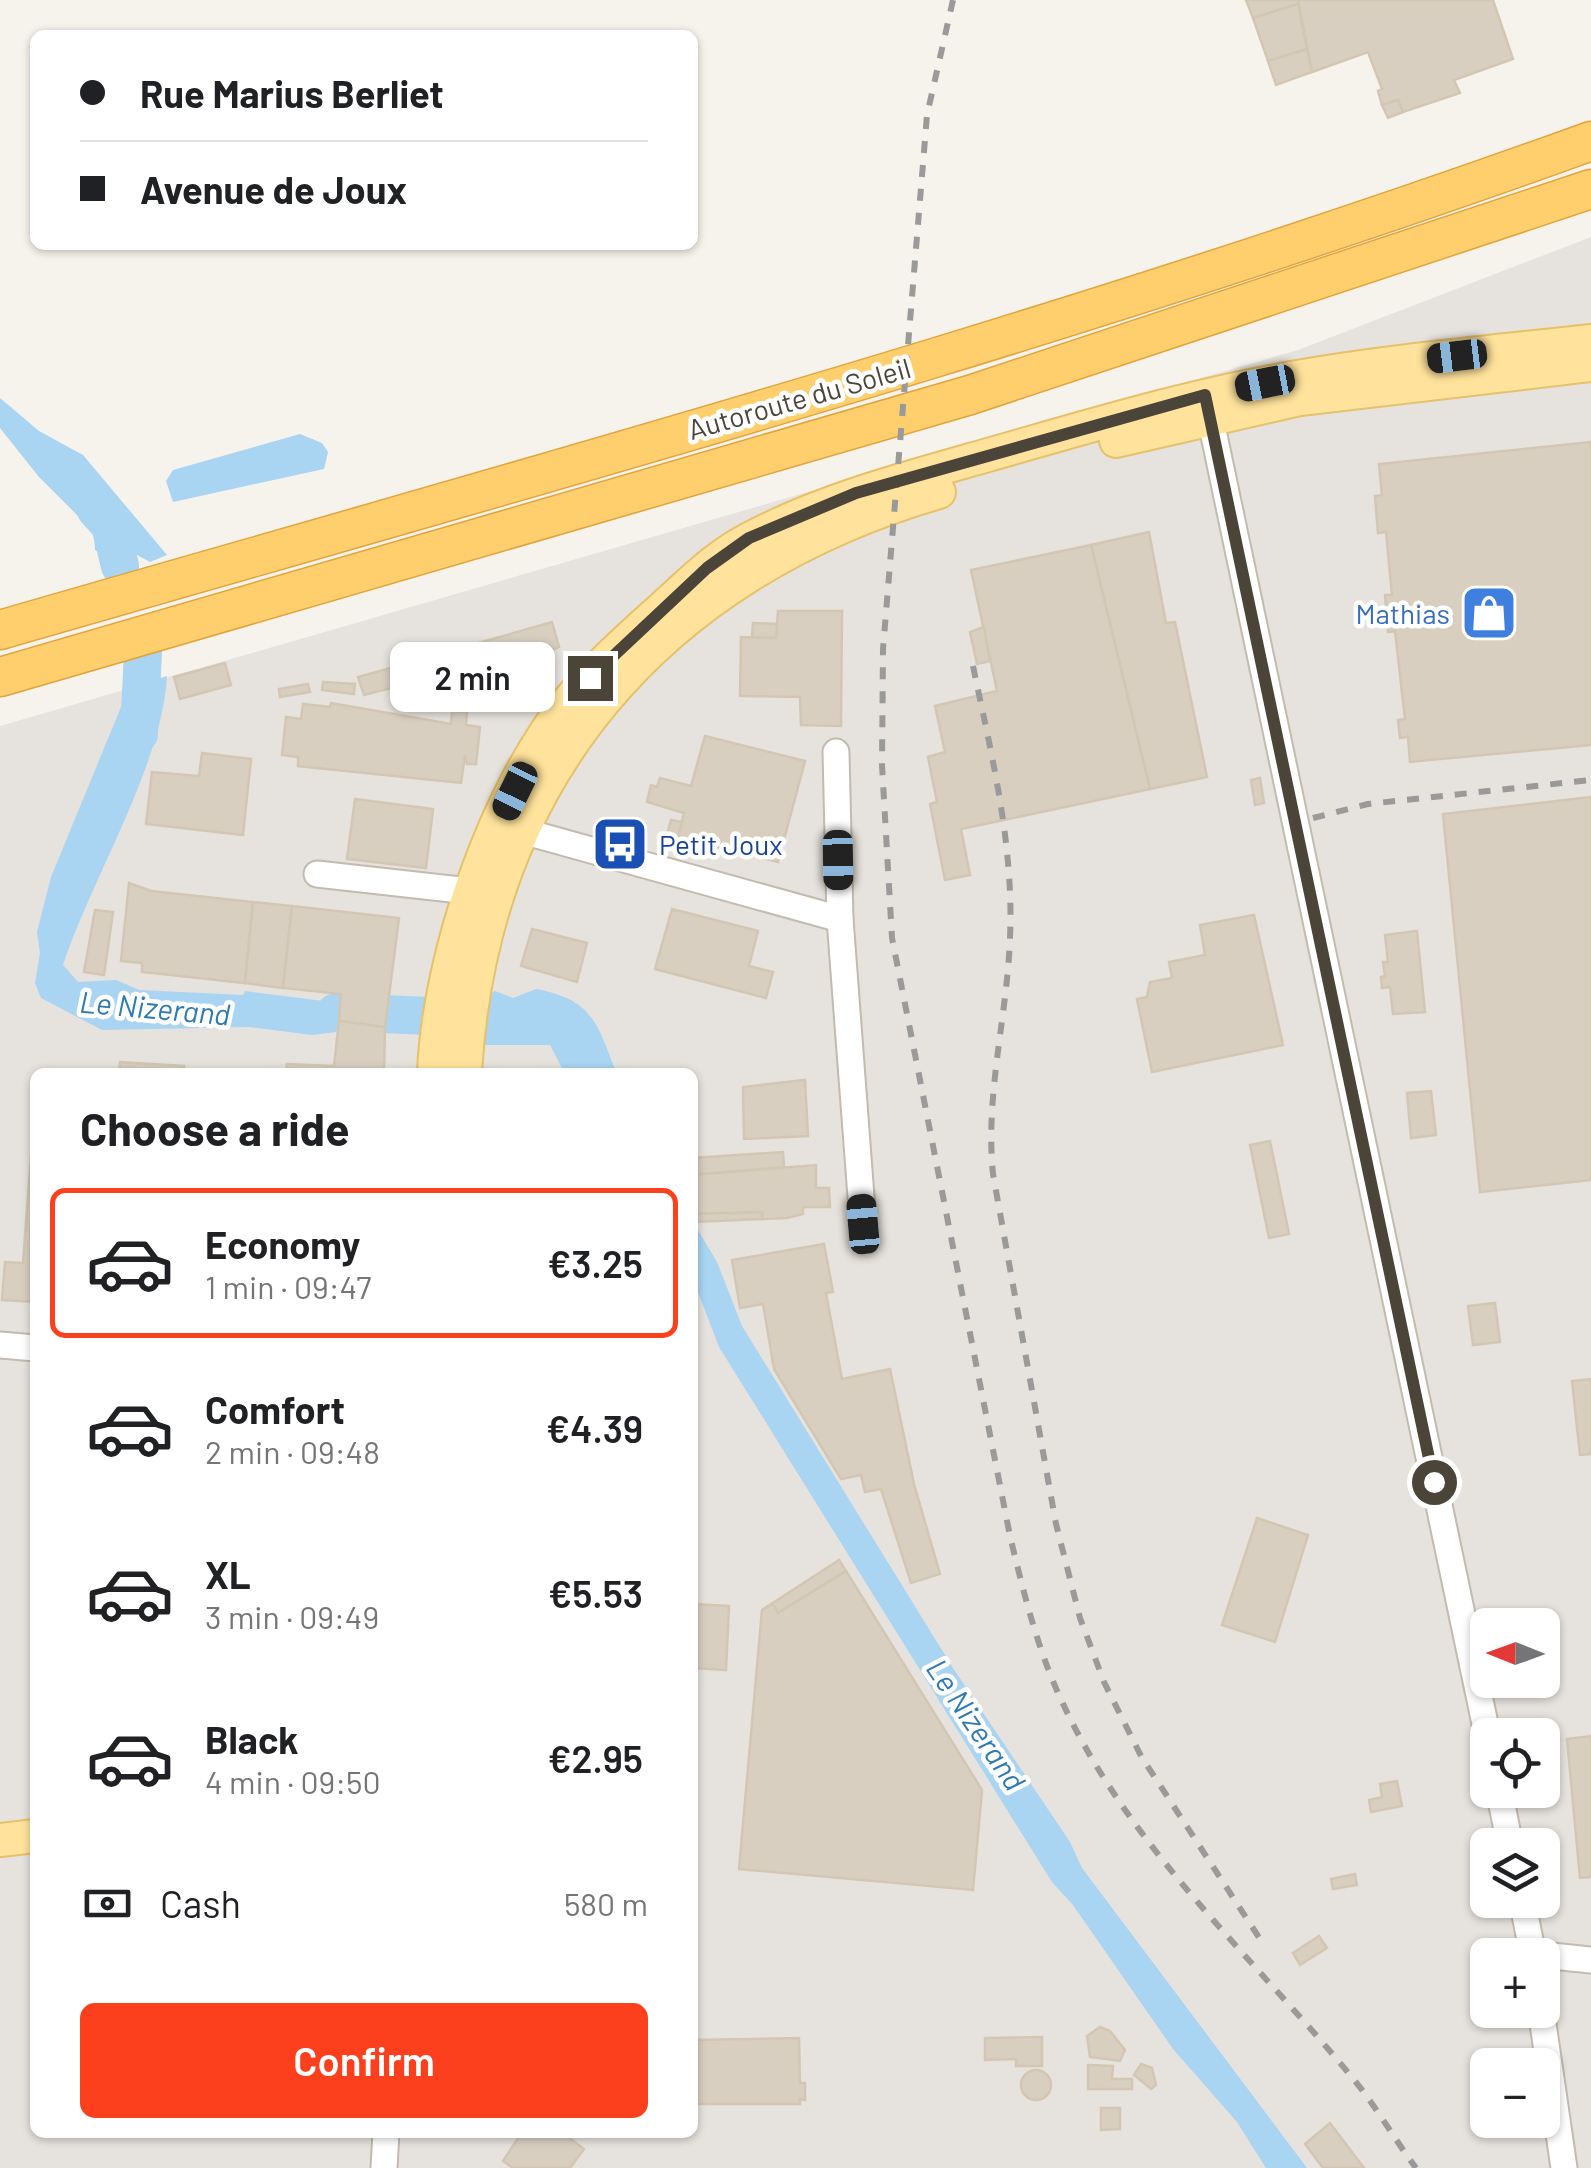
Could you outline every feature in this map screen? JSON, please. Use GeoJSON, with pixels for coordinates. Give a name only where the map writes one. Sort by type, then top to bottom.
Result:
{"type":"FeatureCollection","features":[{"type":"Feature","properties":{"kind":"highway","name":"Autoroute du Soleil"},"geometry":{"type":"LineString","coordinates":[[0,630],[938,358],[1252,258],[1591,141]]}},
{"type":"Feature","properties":{"kind":"highway","name":"Autoroute du Soleil"},"geometry":{"type":"LineString","coordinates":[[0,677],[955,400],[1133,345],[1591,190]]}},
{"type":"Feature","properties":{"kind":"main road"},"geometry":{"type":"LineString","coordinates":[[450,1063],[456,994],[485,892],[538,746],[570,700],[707,568],[749,538],[856,493],[1351,369],[1578,354]]}},
{"type":"Feature","properties":{"kind":"main road"},"geometry":{"type":"LineString","coordinates":[[0,1822],[30,1819]]}},
{"type":"Feature","properties":{"kind":"main road"},"geometry":{"type":"LineString","coordinates":[[0,1840],[30,1837]]}},
{"type":"Feature","properties":{"kind":"street"},"geometry":{"type":"LineString","coordinates":[[1208,406],[1484,1718]]}},
{"type":"Feature","properties":{"kind":"street"},"geometry":{"type":"LineString","coordinates":[[836,752],[840,919],[863,1224]]}},
{"type":"Feature","properties":{"kind":"street"},"geometry":{"type":"LineString","coordinates":[[511,828],[840,919]]}},
{"type":"Feature","properties":{"kind":"street"},"geometry":{"type":"LineString","coordinates":[[317,874],[485,892]]}},
{"type":"Feature","properties":{"kind":"street"},"geometry":{"type":"LineString","coordinates":[[0,1345],[30,1348]]}},
{"type":"Feature","properties":{"kind":"street"},"geometry":{"type":"LineString","coordinates":[[1560,1957],[1591,1960]]}},
{"type":"Feature","properties":{"kind":"street"},"geometry":{"type":"LineString","coordinates":[[1544,2028],[1564,2168]]}},
{"type":"Feature","properties":{"kind":"street"},"geometry":{"type":"LineString","coordinates":[[384,2168],[385,2138]]}},
{"type":"Feature","properties":{"kind":"shaded area"},"geometry":{"type":"Polygon","coordinates":[[[1591,237],[1591,2168],[0,2168],[0,726],[1298,350],[1591,237]]]}},
{"type":"Feature","properties":{"kind":"water"},"geometry":{"type":"Polygon","coordinates":[[[0,398],[39,431],[83,455],[167,555],[150,562],[128,550],[109,558],[95,550],[94,532],[39,477],[0,428],[0,398]]]}},
{"type":"Feature","properties":{"kind":"water"},"geometry":{"type":"Polygon","coordinates":[[[300,434],[322,443],[328,452],[324,469],[173,502],[166,481],[173,470],[300,434]]]}},
{"type":"Feature","properties":{"kind":"water"},"geometry":{"type":"Polygon","coordinates":[[[167,676],[162,711],[140,783],[63,965],[78,982],[116,980],[139,990],[243,995],[245,991],[339,1003],[336,1032],[312,1035],[250,1027],[102,1030],[41,998],[35,983],[40,953],[37,932],[51,877],[121,707],[142,684],[167,676]]]}},
{"type":"Feature","properties":{"kind":"water"},"geometry":{"type":"Polygon","coordinates":[[[536,989],[582,1007],[598,1028],[614,1068],[562,1068],[550,1045],[471,1045],[470,1004],[495,991],[513,998],[536,989]]]}},
{"type":"Feature","properties":{"kind":"water"},"geometry":{"type":"Polygon","coordinates":[[[698,1230],[717,1262],[742,1326],[953,1668],[1070,1842],[1082,1868],[1307,2168],[1266,2168],[1237,2122],[1173,2049],[1073,1905],[1052,1882],[719,1347],[698,1292],[698,1230]]]}},
{"type":"Feature","properties":{"kind":"building"},"geometry":{"type":"Polygon","coordinates":[[[1246,0],[1298,0],[1298,4],[1253,18],[1246,0]]]}},
{"type":"Feature","properties":{"kind":"building"},"geometry":{"type":"Polygon","coordinates":[[[1298,0],[1493,0],[1513,59],[1454,80],[1460,93],[1403,112],[1398,100],[1382,105],[1378,91],[1382,89],[1368,52],[1312,72],[1298,0]]]}},
{"type":"Feature","properties":{"kind":"building"},"geometry":{"type":"Polygon","coordinates":[[[1298,4],[1307,49],[1268,61],[1253,18],[1298,4]]]}},
{"type":"Feature","properties":{"kind":"building"},"geometry":{"type":"Polygon","coordinates":[[[1307,49],[1312,72],[1276,85],[1268,61],[1307,49]]]}},
{"type":"Feature","properties":{"kind":"building"},"geometry":{"type":"Polygon","coordinates":[[[1398,100],[1403,112],[1388,118],[1382,105],[1398,100]]]}},
{"type":"Feature","properties":{"kind":"building","name":"Mathias"},"geometry":{"type":"Polygon","coordinates":[[[1591,442],[1591,745],[1410,762],[1408,737],[1400,738],[1398,720],[1405,719],[1395,631],[1388,632],[1385,595],[1392,595],[1386,532],[1378,533],[1375,496],[1382,495],[1379,464],[1591,442]]]}},
{"type":"Feature","properties":{"kind":"building"},"geometry":{"type":"Polygon","coordinates":[[[1149,532],[1166,623],[1175,622],[1207,777],[1150,789],[1091,545],[1149,532]]]}},
{"type":"Feature","properties":{"kind":"building"},"geometry":{"type":"Polygon","coordinates":[[[1091,545],[1150,789],[961,829],[970,875],[945,880],[930,804],[937,802],[928,757],[945,752],[935,706],[997,691],[971,570],[1091,545]]]}},
{"type":"Feature","properties":{"kind":"building"},"geometry":{"type":"Polygon","coordinates":[[[778,611],[842,611],[841,726],[801,725],[800,697],[740,696],[741,637],[776,638],[778,611]]]}},
{"type":"Feature","properties":{"kind":"building"},"geometry":{"type":"Polygon","coordinates":[[[552,622],[559,647],[530,660],[534,678],[465,696],[463,691],[449,694],[445,682],[424,688],[421,680],[399,686],[394,667],[552,622]]]}},
{"type":"Feature","properties":{"kind":"building"},"geometry":{"type":"Polygon","coordinates":[[[753,623],[777,624],[776,638],[752,637],[753,623]]]}},
{"type":"Feature","properties":{"kind":"building"},"geometry":{"type":"Polygon","coordinates":[[[984,627],[990,661],[977,664],[970,632],[984,627]]]}},
{"type":"Feature","properties":{"kind":"building"},"geometry":{"type":"Polygon","coordinates":[[[225,663],[231,685],[180,699],[174,677],[225,663]]]}},
{"type":"Feature","properties":{"kind":"building"},"geometry":{"type":"Polygon","coordinates":[[[394,667],[399,686],[364,695],[358,677],[394,667]]]}},
{"type":"Feature","properties":{"kind":"building"},"geometry":{"type":"Polygon","coordinates":[[[323,682],[355,684],[354,694],[322,690],[323,682]]]}},
{"type":"Feature","properties":{"kind":"building"},"geometry":{"type":"Polygon","coordinates":[[[308,684],[310,692],[280,697],[279,689],[308,684]]]}},
{"type":"Feature","properties":{"kind":"building"},"geometry":{"type":"Polygon","coordinates":[[[331,703],[451,724],[452,711],[467,712],[466,725],[480,727],[476,764],[467,764],[465,755],[461,783],[298,766],[298,757],[282,755],[286,717],[301,719],[303,704],[330,707],[331,703]]]}},
{"type":"Feature","properties":{"kind":"building"},"geometry":{"type":"Polygon","coordinates":[[[705,736],[805,761],[778,862],[678,837],[684,813],[647,802],[651,785],[657,787],[660,778],[691,786],[705,736]]]}},
{"type":"Feature","properties":{"kind":"building"},"geometry":{"type":"Polygon","coordinates":[[[202,753],[251,759],[243,835],[146,824],[152,772],[199,776],[202,753]]]}},
{"type":"Feature","properties":{"kind":"building"},"geometry":{"type":"Polygon","coordinates":[[[1260,778],[1264,803],[1255,805],[1251,780],[1260,778]]]}},
{"type":"Feature","properties":{"kind":"building"},"geometry":{"type":"Polygon","coordinates":[[[1591,797],[1591,1180],[1480,1192],[1443,814],[1591,797]]]}},
{"type":"Feature","properties":{"kind":"building"},"geometry":{"type":"Polygon","coordinates":[[[355,799],[433,809],[426,868],[347,859],[355,799]]]}},
{"type":"Feature","properties":{"kind":"building"},"geometry":{"type":"Polygon","coordinates":[[[671,820],[682,822],[678,837],[695,842],[693,853],[664,845],[671,820]]]}},
{"type":"Feature","properties":{"kind":"building"},"geometry":{"type":"Polygon","coordinates":[[[129,883],[151,891],[253,902],[245,983],[142,972],[142,963],[121,961],[129,883]]]}},
{"type":"Feature","properties":{"kind":"building"},"geometry":{"type":"Polygon","coordinates":[[[253,902],[292,906],[283,988],[245,983],[253,902]]]}},
{"type":"Feature","properties":{"kind":"building"},"geometry":{"type":"Polygon","coordinates":[[[292,906],[399,918],[385,1027],[339,1021],[341,994],[283,988],[292,906]]]}},
{"type":"Feature","properties":{"kind":"building"},"geometry":{"type":"Polygon","coordinates":[[[672,909],[758,931],[749,966],[773,972],[766,998],[655,969],[672,909]]]}},
{"type":"Feature","properties":{"kind":"building"},"geometry":{"type":"Polygon","coordinates":[[[95,910],[113,912],[104,975],[84,972],[95,910]]]}},
{"type":"Feature","properties":{"kind":"building"},"geometry":{"type":"Polygon","coordinates":[[[1254,915],[1283,1045],[1152,1072],[1137,999],[1147,997],[1150,982],[1172,978],[1169,962],[1205,955],[1200,925],[1254,915]]]}},
{"type":"Feature","properties":{"kind":"building"},"geometry":{"type":"Polygon","coordinates":[[[532,929],[587,943],[577,982],[521,966],[532,929]]]}},
{"type":"Feature","properties":{"kind":"building"},"geometry":{"type":"Polygon","coordinates":[[[1417,931],[1425,1012],[1393,1014],[1390,987],[1382,988],[1383,962],[1388,962],[1385,935],[1417,931]]]}},
{"type":"Feature","properties":{"kind":"building"},"geometry":{"type":"Polygon","coordinates":[[[339,1021],[385,1027],[384,1068],[286,1068],[287,1064],[334,1066],[339,1021]]]}},
{"type":"Feature","properties":{"kind":"building"},"geometry":{"type":"Polygon","coordinates":[[[120,1062],[184,1066],[184,1068],[119,1068],[120,1062]]]}},
{"type":"Feature","properties":{"kind":"building"},"geometry":{"type":"Polygon","coordinates":[[[805,1080],[808,1136],[744,1139],[743,1087],[805,1080]]]}},
{"type":"Feature","properties":{"kind":"building"},"geometry":{"type":"Polygon","coordinates":[[[1431,1091],[1436,1135],[1411,1138],[1407,1093],[1431,1091]]]}},
{"type":"Feature","properties":{"kind":"building"},"geometry":{"type":"Polygon","coordinates":[[[1270,1141],[1289,1234],[1269,1238],[1250,1145],[1270,1141]]]}},
{"type":"Feature","properties":{"kind":"building"},"geometry":{"type":"Polygon","coordinates":[[[783,1152],[784,1167],[698,1174],[698,1158],[783,1152]]]}},
{"type":"Feature","properties":{"kind":"building"},"geometry":{"type":"Polygon","coordinates":[[[816,1165],[816,1188],[829,1188],[830,1207],[803,1207],[803,1214],[787,1218],[762,1219],[762,1212],[698,1214],[698,1175],[816,1165]]]}},
{"type":"Feature","properties":{"kind":"building"},"geometry":{"type":"Polygon","coordinates":[[[30,1168],[30,1302],[2,1300],[5,1262],[23,1263],[30,1168]]]}},
{"type":"Feature","properties":{"kind":"building"},"geometry":{"type":"Polygon","coordinates":[[[762,1212],[762,1219],[698,1222],[698,1214],[762,1212]]]}},
{"type":"Feature","properties":{"kind":"building"},"geometry":{"type":"Polygon","coordinates":[[[824,1244],[833,1292],[826,1293],[842,1379],[890,1369],[914,1484],[940,1574],[911,1583],[881,1489],[865,1492],[861,1475],[841,1479],[774,1369],[763,1304],[740,1308],[732,1260],[824,1244]]]}},
{"type":"Feature","properties":{"kind":"building"},"geometry":{"type":"Polygon","coordinates":[[[1495,1303],[1500,1342],[1473,1345],[1468,1306],[1495,1303]]]}},
{"type":"Feature","properties":{"kind":"building"},"geometry":{"type":"Polygon","coordinates":[[[1591,1379],[1591,1454],[1580,1455],[1572,1381],[1591,1379]]]}},
{"type":"Feature","properties":{"kind":"building"},"geometry":{"type":"Polygon","coordinates":[[[1257,1518],[1308,1535],[1275,1642],[1222,1625],[1257,1518]]]}},
{"type":"Feature","properties":{"kind":"building"},"geometry":{"type":"Polygon","coordinates":[[[839,1560],[846,1571],[778,1613],[773,1604],[762,1610],[839,1560]]]}},
{"type":"Feature","properties":{"kind":"building"},"geometry":{"type":"Polygon","coordinates":[[[846,1571],[982,1790],[973,1890],[739,1869],[762,1610],[773,1604],[778,1613],[846,1571]]]}},
{"type":"Feature","properties":{"kind":"building"},"geometry":{"type":"Polygon","coordinates":[[[698,1604],[729,1606],[726,1670],[698,1668],[698,1604]]]}},
{"type":"Feature","properties":{"kind":"building"},"geometry":{"type":"Polygon","coordinates":[[[1591,1736],[1591,1877],[1580,1878],[1567,1739],[1591,1736]]]}},
{"type":"Feature","properties":{"kind":"building"},"geometry":{"type":"Polygon","coordinates":[[[1397,1781],[1402,1806],[1371,1812],[1369,1800],[1382,1797],[1380,1784],[1397,1781]]]}},
{"type":"Feature","properties":{"kind":"building"},"geometry":{"type":"Polygon","coordinates":[[[1355,1874],[1357,1885],[1333,1889],[1331,1879],[1355,1874]]]}},
{"type":"Feature","properties":{"kind":"building"},"geometry":{"type":"Polygon","coordinates":[[[1319,1936],[1327,1948],[1300,1965],[1293,1953],[1319,1936]]]}},
{"type":"Feature","properties":{"kind":"building"},"geometry":{"type":"Polygon","coordinates":[[[1100,2027],[1110,2031],[1125,2050],[1120,2061],[1090,2057],[1087,2036],[1100,2027]]]}},
{"type":"Feature","properties":{"kind":"building"},"geometry":{"type":"Polygon","coordinates":[[[1042,2037],[1042,2066],[1016,2066],[1016,2059],[985,2060],[985,2038],[1042,2037]]]}},
{"type":"Feature","properties":{"kind":"building"},"geometry":{"type":"Polygon","coordinates":[[[799,2038],[800,2083],[805,2083],[805,2100],[800,2099],[800,2104],[698,2104],[698,2040],[799,2038]]]}},
{"type":"Feature","properties":{"kind":"building"},"geometry":{"type":"Polygon","coordinates":[[[1141,2064],[1152,2068],[1156,2085],[1151,2089],[1134,2075],[1141,2064]]]}},
{"type":"Feature","properties":{"kind":"building"},"geometry":{"type":"Polygon","coordinates":[[[1088,2065],[1113,2066],[1112,2079],[1132,2079],[1132,2089],[1088,2089],[1088,2065]]]}},
{"type":"Feature","properties":{"kind":"building"},"geometry":{"type":"Polygon","coordinates":[[[1036,2070],[1050,2079],[1051,2085],[1042,2099],[1036,2100],[1022,2091],[1021,2085],[1030,2071],[1036,2070]]]}},
{"type":"Feature","properties":{"kind":"building"},"geometry":{"type":"Polygon","coordinates":[[[1101,2108],[1120,2108],[1120,2129],[1101,2130],[1101,2108]]]}},
{"type":"Feature","properties":{"kind":"building"},"geometry":{"type":"Polygon","coordinates":[[[1330,2123],[1364,2168],[1323,2168],[1305,2144],[1330,2123]]]}},
{"type":"Feature","properties":{"kind":"building"},"geometry":{"type":"Polygon","coordinates":[[[518,2138],[569,2138],[584,2149],[570,2168],[513,2168],[503,2161],[518,2138]]]}},
{"type":"Feature","properties":{"kind":"waterway","name":"Le Nizerand"},"geometry":{"type":"LineString","coordinates":[[96,510],[110,525],[120,566]]}},
{"type":"Feature","properties":{"kind":"waterway","name":"Le Nizerand"},"geometry":{"type":"LineString","coordinates":[[139,734],[143,652]]}},
{"type":"Feature","properties":{"kind":"waterway","name":"Le Nizerand"},"geometry":{"type":"LineString","coordinates":[[336,1012],[476,1018]]}},
{"type":"Feature","properties":{"kind":"railway"},"geometry":{"type":"LineString","coordinates":[[953,0],[927,115],[883,649],[882,765],[892,938],[1010,1536],[1051,1676],[1087,1750],[1119,1802],[1194,1898],[1355,2081],[1416,2168]]}},
{"type":"Feature","properties":{"kind":"railway"},"geometry":{"type":"LineString","coordinates":[[973,666],[1000,801],[1009,869],[1010,938],[994,1085],[993,1174],[1056,1524],[1080,1618],[1104,1682],[1141,1756],[1260,1939]]}},
{"type":"Feature","properties":{"kind":"railway"},"geometry":{"type":"LineString","coordinates":[[1313,818],[1368,804],[1591,780]]}},
{"type":"Feature","properties":{"kind":"place","name":"Mathias"},"geometry":{"type":"Point","coordinates":[1489,613]}},
{"type":"Feature","properties":{"kind":"place","name":"Petit Joux"},"geometry":{"type":"Point","coordinates":[620,844]}},
{"type":"Feature","properties":{"kind":"route"},"geometry":{"type":"LineString","coordinates":[[590,678],[707,568],[749,538],[856,493],[1205,395],[1434,1482]]}}]}
